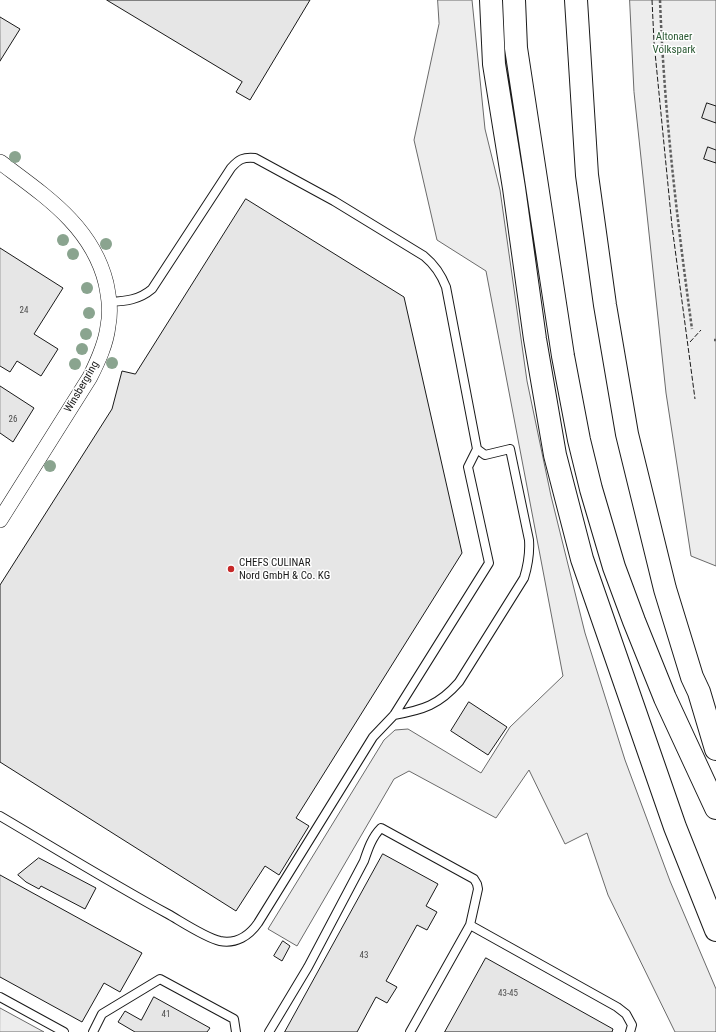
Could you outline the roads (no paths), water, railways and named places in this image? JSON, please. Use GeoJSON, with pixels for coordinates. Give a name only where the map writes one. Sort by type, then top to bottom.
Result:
{"type":"FeatureCollection","features":[{"type":"Feature","properties":{"kind":"highway"},"geometry":{"type":"LineString","coordinates":[[491,0],[494,64],[514,188],[536,347],[555,455],[584,566],[675,827],[716,930]]}},
{"type":"Feature","properties":{"kind":"highway"},"geometry":{"type":"LineString","coordinates":[[514,0],[516,48],[561,348],[589,482],[614,567],[634,621],[665,698],[716,808]]}},
{"type":"Feature","properties":{"kind":"highway"},"geometry":{"type":"LineString","coordinates":[[576,0],[587,175],[605,305],[627,434],[665,589],[716,749]]}},
{"type":"Feature","properties":{"kind":"street","name":"Winsbergring"},"geometry":{"type":"LineString","coordinates":[[0,162],[56,206],[88,240],[100,265],[110,302],[106,338],[90,377],[0,520]]}},
{"type":"Feature","properties":{"kind":"lane"},"geometry":{"type":"LineString","coordinates":[[0,816],[138,898],[213,939],[227,942],[241,939],[253,930],[373,737],[394,715],[489,563],[468,467],[477,449],[446,287],[442,276],[435,266],[424,256],[334,201],[256,158],[248,157],[238,161],[231,168],[152,289],[144,296],[135,299],[110,302]]}},
{"type":"Feature","properties":{"kind":"lane"},"geometry":{"type":"LineString","coordinates":[[394,715],[417,711],[428,707],[441,700],[453,690],[524,578],[530,552],[529,540],[510,449],[485,454],[477,449]]}},
{"type":"Feature","properties":{"kind":"lane"},"geometry":{"type":"LineString","coordinates":[[269,1032],[308,967],[364,861],[371,843],[381,828],[474,879],[478,889],[470,925],[410,1032]]}},
{"type":"Feature","properties":{"kind":"lane"},"geometry":{"type":"LineString","coordinates":[[470,925],[603,999],[626,1014],[632,1025],[630,1032]]}},
{"type":"Feature","properties":{"kind":"lane"},"geometry":{"type":"LineString","coordinates":[[93,1032],[102,1014],[160,980],[234,1019],[236,1032]]}},
{"type":"Feature","properties":{"kind":"lane"},"geometry":{"type":"LineString","coordinates":[[0,997],[64,1032]]}},
{"type":"Feature","properties":{"kind":"place","name":"CHEFS CULINAR Nord GmbH & Co. KG"},"geometry":{"type":"Point","coordinates":[231,569]}},
{"type":"Feature","properties":{"kind":"park label","name":"Altonaer Volkspark"},"geometry":{"type":"Point","coordinates":[674,43]}}]}
